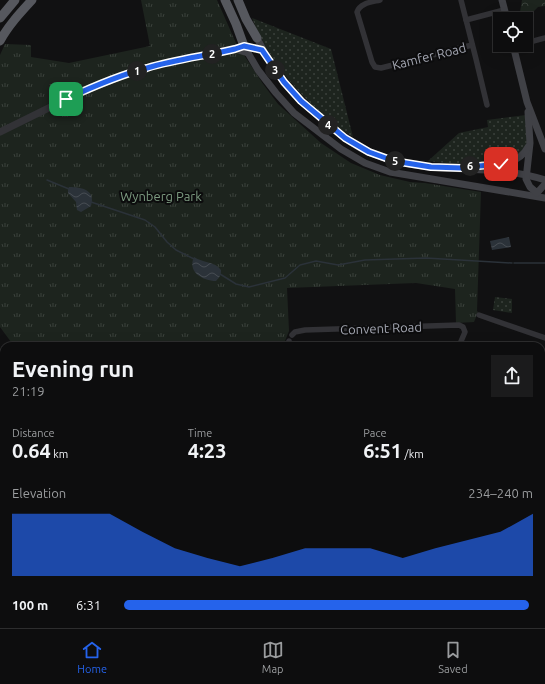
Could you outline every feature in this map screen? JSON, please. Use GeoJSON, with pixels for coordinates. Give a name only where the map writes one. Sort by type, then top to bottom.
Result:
{"type":"FeatureCollection","features":[{"type":"Feature","properties":{"kind":"highway"},"geometry":{"type":"LineString","coordinates":[[0,18],[15,0]]}},
{"type":"Feature","properties":{"kind":"highway"},"geometry":{"type":"LineString","coordinates":[[0,42],[16,17],[32,0]]}},
{"type":"Feature","properties":{"kind":"highway"},"geometry":{"type":"LineString","coordinates":[[225,0],[236,24],[242,49]]}},
{"type":"Feature","properties":{"kind":"highway"},"geometry":{"type":"LineString","coordinates":[[238,0],[246,20],[257,38]]}},
{"type":"Feature","properties":{"kind":"highway"},"geometry":{"type":"LineString","coordinates":[[242,49],[249,35],[246,20]]}},
{"type":"Feature","properties":{"kind":"main road"},"geometry":{"type":"LineString","coordinates":[[502,0],[504,10]]}},
{"type":"Feature","properties":{"kind":"main road"},"geometry":{"type":"LineString","coordinates":[[257,38],[269,61],[292,92],[322,120],[356,145],[380,156],[408,164],[431,167],[487,170],[526,175],[545,180]]}},
{"type":"Feature","properties":{"kind":"main road"},"geometry":{"type":"LineString","coordinates":[[242,49],[262,50]]}},
{"type":"Feature","properties":{"kind":"main road"},"geometry":{"type":"LineString","coordinates":[[242,49],[276,93],[294,113],[341,149],[365,163],[390,172],[545,198]]}},
{"type":"Feature","properties":{"kind":"main road"},"geometry":{"type":"LineString","coordinates":[[516,52],[527,102],[530,143],[526,175],[528,184],[537,193]]}},
{"type":"Feature","properties":{"kind":"main road"},"geometry":{"type":"LineString","coordinates":[[527,102],[545,149]]}},
{"type":"Feature","properties":{"kind":"main road"},"geometry":{"type":"LineString","coordinates":[[462,168],[501,164],[513,161],[523,155],[530,143]]}},
{"type":"Feature","properties":{"kind":"main road"},"geometry":{"type":"LineString","coordinates":[[537,193],[545,184]]}},
{"type":"Feature","properties":{"kind":"main road"},"geometry":{"type":"LineString","coordinates":[[507,192],[518,190],[545,194]]}},
{"type":"Feature","properties":{"kind":"street","name":"Kamfer Road"},"geometry":{"type":"LineString","coordinates":[[380,0],[364,4],[357,12],[372,62],[375,67],[381,68],[472,45]]}},
{"type":"Feature","properties":{"kind":"street"},"geometry":{"type":"LineString","coordinates":[[461,0],[487,105]]}},
{"type":"Feature","properties":{"kind":"street"},"geometry":{"type":"LineString","coordinates":[[466,20],[504,10]]}},
{"type":"Feature","properties":{"kind":"street"},"geometry":{"type":"LineString","coordinates":[[533,41],[545,38]]}},
{"type":"Feature","properties":{"kind":"street"},"geometry":{"type":"LineString","coordinates":[[0,132],[79,93],[145,68],[179,60],[242,49]]}},
{"type":"Feature","properties":{"kind":"street"},"geometry":{"type":"LineString","coordinates":[[479,315],[545,338]]}},
{"type":"Feature","properties":{"kind":"street","name":"Convent Road"},"geometry":{"type":"LineString","coordinates":[[292,335],[296,332],[305,330],[459,325],[464,328],[464,334],[461,342]]}},
{"type":"Feature","properties":{"kind":"green space","name":"Wynberg Park"},"geometry":{"type":"Polygon","coordinates":[[[141,0],[217,0],[236,43],[263,84],[278,104],[321,143],[351,163],[380,175],[410,182],[481,192],[478,312],[474,322],[456,323],[455,289],[416,283],[287,288],[289,331],[285,342],[11,342],[0,327],[0,55],[5,44],[31,45],[31,57],[69,63],[150,46],[141,0]]]}},
{"type":"Feature","properties":{"kind":"green space"},"geometry":{"type":"Polygon","coordinates":[[[522,0],[545,0],[545,6],[538,7],[533,12],[520,12],[522,0]]]}},
{"type":"Feature","properties":{"kind":"green space"},"geometry":{"type":"Polygon","coordinates":[[[252,18],[331,49],[353,137],[340,129],[310,103],[290,81],[265,45],[252,18]]]}},
{"type":"Feature","properties":{"kind":"green space"},"geometry":{"type":"Polygon","coordinates":[[[526,115],[528,132],[527,145],[517,155],[507,160],[480,164],[428,161],[459,133],[488,127],[487,120],[526,115]]]}},
{"type":"Feature","properties":{"kind":"green space"},"geometry":{"type":"Polygon","coordinates":[[[495,297],[512,299],[512,313],[493,310],[495,297]]]}},
{"type":"Feature","properties":{"kind":"water"},"geometry":{"type":"Polygon","coordinates":[[[69,187],[87,190],[92,196],[91,206],[81,212],[77,210],[76,202],[68,193],[69,187]]]}},
{"type":"Feature","properties":{"kind":"water"},"geometry":{"type":"Polygon","coordinates":[[[509,237],[511,247],[492,250],[490,241],[509,237]]]}},
{"type":"Feature","properties":{"kind":"water"},"geometry":{"type":"Polygon","coordinates":[[[194,257],[215,265],[221,270],[220,276],[216,281],[211,281],[201,277],[194,271],[192,262],[194,257]]]}},
{"type":"Feature","properties":{"kind":"waterway"},"geometry":{"type":"LineString","coordinates":[[47,180],[69,189]]}},
{"type":"Feature","properties":{"kind":"waterway"},"geometry":{"type":"LineString","coordinates":[[91,202],[145,220],[155,227],[167,242],[176,250],[194,259]]}},
{"type":"Feature","properties":{"kind":"waterway"},"geometry":{"type":"LineString","coordinates":[[220,274],[236,284],[249,287],[285,278],[300,265],[316,261],[338,265],[365,260],[426,258],[512,263]]}},
{"type":"Feature","properties":{"kind":"waterway"},"geometry":{"type":"LineString","coordinates":[[514,263],[545,263]]}},
{"type":"Feature","properties":{"kind":"route"},"geometry":{"type":"LineString","coordinates":[[66,99],[95,86],[145,68],[223,52],[244,46],[261,48],[284,82],[301,101],[334,130],[369,152],[394,161],[431,167],[462,168],[501,164]]}}]}
